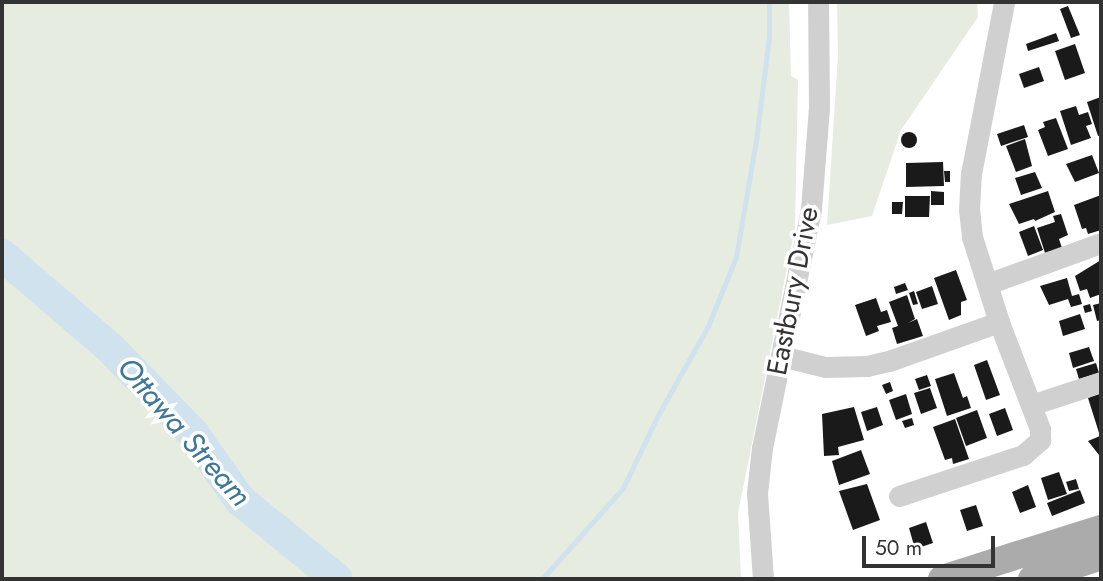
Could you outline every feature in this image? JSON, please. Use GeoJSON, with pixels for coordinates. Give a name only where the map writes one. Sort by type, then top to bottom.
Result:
{"type":"FeatureCollection","features":[{"type":"Feature","properties":{"kind":"main road"},"geometry":{"type":"LineString","coordinates":[[942,579],[1101,528]]}},
{"type":"Feature","properties":{"kind":"main road"},"geometry":{"type":"LineString","coordinates":[[1032,579],[1101,556]]}},
{"type":"Feature","properties":{"kind":"street","name":"Eastbury Drive"},"geometry":{"type":"LineString","coordinates":[[763,579],[757,493],[762,449],[811,209],[819,108],[818,2]]}},
{"type":"Feature","properties":{"kind":"street"},"geometry":{"type":"LineString","coordinates":[[899,496],[1023,455],[1040,440],[1040,429],[999,322],[972,237],[969,210],[971,174],[1004,2]]}},
{"type":"Feature","properties":{"kind":"street"},"geometry":{"type":"LineString","coordinates":[[987,284],[1101,243]]}},
{"type":"Feature","properties":{"kind":"street"},"geometry":{"type":"LineString","coordinates":[[781,356],[825,367],[867,366],[889,361],[999,322]]}},
{"type":"Feature","properties":{"kind":"street"},"geometry":{"type":"LineString","coordinates":[[1031,405],[1101,382]]}},
{"type":"Feature","properties":{"kind":"shaded area"},"geometry":{"type":"Polygon","coordinates":[[[2,2],[789,2],[791,76],[798,80],[795,228],[738,513],[741,579],[2,579],[2,2]]]}},
{"type":"Feature","properties":{"kind":"shaded area"},"geometry":{"type":"Polygon","coordinates":[[[837,2],[977,2],[978,17],[901,130],[872,216],[827,225],[838,55],[837,2]]]}},
{"type":"Feature","properties":{"kind":"building"},"geometry":{"type":"Polygon","coordinates":[[[1068,6],[1080,35],[1071,38],[1060,9],[1068,6]]]}},
{"type":"Feature","properties":{"kind":"building"},"geometry":{"type":"Polygon","coordinates":[[[1056,33],[1059,41],[1028,51],[1026,44],[1056,33]]]}},
{"type":"Feature","properties":{"kind":"building"},"geometry":{"type":"Polygon","coordinates":[[[1075,44],[1085,73],[1065,80],[1055,51],[1075,44]]]}},
{"type":"Feature","properties":{"kind":"building"},"geometry":{"type":"Polygon","coordinates":[[[1039,67],[1044,81],[1024,88],[1019,74],[1039,67]]]}},
{"type":"Feature","properties":{"kind":"building"},"geometry":{"type":"Polygon","coordinates":[[[1101,97],[1101,135],[1098,136],[1087,102],[1101,97]]]}},
{"type":"Feature","properties":{"kind":"building"},"geometry":{"type":"Polygon","coordinates":[[[1076,106],[1079,115],[1088,112],[1092,124],[1086,126],[1091,138],[1071,145],[1060,111],[1076,106]]]}},
{"type":"Feature","properties":{"kind":"building"},"geometry":{"type":"Polygon","coordinates":[[[1056,118],[1068,149],[1048,156],[1038,130],[1045,127],[1043,122],[1056,118]]]}},
{"type":"Feature","properties":{"kind":"building"},"geometry":{"type":"Polygon","coordinates":[[[1024,125],[1028,137],[1001,146],[997,134],[1024,125]]]}},
{"type":"Feature","properties":{"kind":"building"},"geometry":{"type":"Polygon","coordinates":[[[909,132],[915,134],[915,146],[909,148],[903,146],[901,140],[903,134],[909,132]]]}},
{"type":"Feature","properties":{"kind":"building"},"geometry":{"type":"Polygon","coordinates":[[[1025,139],[1032,166],[1016,172],[1006,146],[1025,139]]]}},
{"type":"Feature","properties":{"kind":"building"},"geometry":{"type":"Polygon","coordinates":[[[1092,155],[1099,173],[1075,182],[1066,164],[1092,155]]]}},
{"type":"Feature","properties":{"kind":"building"},"geometry":{"type":"Polygon","coordinates":[[[943,162],[944,186],[906,187],[906,163],[943,162]]]}},
{"type":"Feature","properties":{"kind":"building"},"geometry":{"type":"Polygon","coordinates":[[[944,171],[950,171],[950,182],[945,182],[944,171]]]}},
{"type":"Feature","properties":{"kind":"building"},"geometry":{"type":"Polygon","coordinates":[[[1035,172],[1042,188],[1021,195],[1015,178],[1035,172]]]}},
{"type":"Feature","properties":{"kind":"building"},"geometry":{"type":"Polygon","coordinates":[[[931,191],[944,192],[944,205],[931,205],[931,191]]]}},
{"type":"Feature","properties":{"kind":"building"},"geometry":{"type":"Polygon","coordinates":[[[1048,191],[1055,212],[1035,221],[1034,219],[1019,224],[1009,204],[1048,191]]]}},
{"type":"Feature","properties":{"kind":"building"},"geometry":{"type":"Polygon","coordinates":[[[1101,195],[1101,230],[1088,234],[1086,228],[1082,229],[1074,205],[1101,195]]]}},
{"type":"Feature","properties":{"kind":"building"},"geometry":{"type":"Polygon","coordinates":[[[905,196],[930,196],[929,217],[905,217],[905,196]]]}},
{"type":"Feature","properties":{"kind":"building"},"geometry":{"type":"Polygon","coordinates":[[[892,202],[903,202],[902,214],[892,214],[892,202]]]}},
{"type":"Feature","properties":{"kind":"building"},"geometry":{"type":"Polygon","coordinates":[[[1061,214],[1068,235],[1059,239],[1062,248],[1045,253],[1037,228],[1055,222],[1053,216],[1061,214]]]}},
{"type":"Feature","properties":{"kind":"building"},"geometry":{"type":"Polygon","coordinates":[[[1034,226],[1043,250],[1028,256],[1019,232],[1034,226]]]}},
{"type":"Feature","properties":{"kind":"building"},"geometry":{"type":"Polygon","coordinates":[[[1101,260],[1101,294],[1090,298],[1087,289],[1080,291],[1075,276],[1101,260]]]}},
{"type":"Feature","properties":{"kind":"building"},"geometry":{"type":"Polygon","coordinates":[[[956,270],[967,300],[961,302],[961,315],[949,320],[934,278],[956,270]]]}},
{"type":"Feature","properties":{"kind":"building"},"geometry":{"type":"Polygon","coordinates":[[[1067,278],[1072,296],[1079,294],[1082,304],[1071,307],[1068,299],[1049,305],[1040,286],[1067,278]]]}},
{"type":"Feature","properties":{"kind":"building"},"geometry":{"type":"Polygon","coordinates":[[[905,283],[908,290],[896,294],[894,287],[905,283]]]}},
{"type":"Feature","properties":{"kind":"building"},"geometry":{"type":"Polygon","coordinates":[[[932,286],[938,304],[922,309],[916,292],[932,286]]]}},
{"type":"Feature","properties":{"kind":"building"},"geometry":{"type":"Polygon","coordinates":[[[914,291],[918,304],[913,305],[909,293],[914,291]]]}},
{"type":"Feature","properties":{"kind":"building"},"geometry":{"type":"Polygon","coordinates":[[[907,295],[915,319],[908,323],[917,319],[923,336],[897,344],[892,328],[898,326],[889,302],[907,295]]]}},
{"type":"Feature","properties":{"kind":"building"},"geometry":{"type":"Polygon","coordinates":[[[876,298],[881,312],[887,310],[891,322],[877,326],[879,331],[866,336],[855,305],[876,298]]]}},
{"type":"Feature","properties":{"kind":"building"},"geometry":{"type":"Polygon","coordinates":[[[1101,303],[1101,320],[1097,321],[1093,305],[1101,303]]]}},
{"type":"Feature","properties":{"kind":"building"},"geometry":{"type":"Polygon","coordinates":[[[1090,304],[1092,311],[1085,313],[1083,306],[1090,304]]]}},
{"type":"Feature","properties":{"kind":"building"},"geometry":{"type":"Polygon","coordinates":[[[1080,314],[1085,329],[1063,336],[1059,321],[1080,314]]]}},
{"type":"Feature","properties":{"kind":"building"},"geometry":{"type":"Polygon","coordinates":[[[1089,347],[1094,361],[1073,368],[1069,353],[1089,347]]]}},
{"type":"Feature","properties":{"kind":"building"},"geometry":{"type":"Polygon","coordinates":[[[987,360],[1000,395],[986,400],[974,365],[987,360]]]}},
{"type":"Feature","properties":{"kind":"building"},"geometry":{"type":"Polygon","coordinates":[[[1096,363],[1099,373],[1079,379],[1076,369],[1096,363]]]}},
{"type":"Feature","properties":{"kind":"building"},"geometry":{"type":"Polygon","coordinates":[[[954,373],[963,398],[967,396],[971,408],[947,416],[935,379],[954,373]]]}},
{"type":"Feature","properties":{"kind":"building"},"geometry":{"type":"Polygon","coordinates":[[[927,375],[931,386],[919,390],[915,379],[927,375]]]}},
{"type":"Feature","properties":{"kind":"building"},"geometry":{"type":"Polygon","coordinates":[[[890,382],[893,391],[886,394],[882,385],[890,382]]]}},
{"type":"Feature","properties":{"kind":"building"},"geometry":{"type":"Polygon","coordinates":[[[930,388],[937,408],[921,414],[914,393],[930,388]]]}},
{"type":"Feature","properties":{"kind":"building"},"geometry":{"type":"Polygon","coordinates":[[[1101,393],[1101,454],[1099,455],[1088,441],[1100,436],[1088,398],[1101,393]]]}},
{"type":"Feature","properties":{"kind":"building"},"geometry":{"type":"Polygon","coordinates":[[[906,394],[912,414],[896,420],[889,400],[906,394]]]}},
{"type":"Feature","properties":{"kind":"building"},"geometry":{"type":"Polygon","coordinates":[[[854,407],[864,440],[838,447],[839,455],[824,456],[822,414],[854,407]]]}},
{"type":"Feature","properties":{"kind":"building"},"geometry":{"type":"Polygon","coordinates":[[[877,407],[883,425],[867,431],[861,412],[877,407]]]}},
{"type":"Feature","properties":{"kind":"building"},"geometry":{"type":"Polygon","coordinates":[[[1005,408],[1013,430],[997,436],[989,414],[1005,408]]]}},
{"type":"Feature","properties":{"kind":"building"},"geometry":{"type":"Polygon","coordinates":[[[977,410],[987,438],[966,446],[956,418],[977,410]]]}},
{"type":"Feature","properties":{"kind":"building"},"geometry":{"type":"Polygon","coordinates":[[[912,418],[914,425],[905,428],[902,421],[912,418]]]}},
{"type":"Feature","properties":{"kind":"building"},"geometry":{"type":"Polygon","coordinates":[[[955,419],[969,459],[953,464],[952,458],[945,460],[933,427],[955,419]]]}},
{"type":"Feature","properties":{"kind":"building"},"geometry":{"type":"Polygon","coordinates":[[[861,450],[870,474],[839,485],[832,461],[861,450]]]}},
{"type":"Feature","properties":{"kind":"building"},"geometry":{"type":"Polygon","coordinates":[[[1059,472],[1067,494],[1048,500],[1041,478],[1059,472]]]}},
{"type":"Feature","properties":{"kind":"building"},"geometry":{"type":"Polygon","coordinates":[[[1076,479],[1079,489],[1069,491],[1066,482],[1076,479]]]}},
{"type":"Feature","properties":{"kind":"building"},"geometry":{"type":"Polygon","coordinates":[[[867,484],[880,520],[853,530],[839,491],[867,484]]]}},
{"type":"Feature","properties":{"kind":"building"},"geometry":{"type":"Polygon","coordinates":[[[1028,485],[1036,507],[1020,513],[1012,492],[1028,485]]]}},
{"type":"Feature","properties":{"kind":"building"},"geometry":{"type":"Polygon","coordinates":[[[1080,490],[1085,503],[1052,516],[1047,503],[1080,490]]]}},
{"type":"Feature","properties":{"kind":"building"},"geometry":{"type":"Polygon","coordinates":[[[976,505],[983,526],[967,531],[960,510],[976,505]]]}},
{"type":"Feature","properties":{"kind":"building"},"geometry":{"type":"Polygon","coordinates":[[[926,522],[933,543],[915,549],[909,528],[926,522]]]}},
{"type":"Feature","properties":{"kind":"waterway"},"geometry":{"type":"LineString","coordinates":[[542,579],[623,488],[657,417],[708,326],[736,257],[756,140],[769,37],[769,2]]}},
{"type":"Feature","properties":{"kind":"waterway","name":"Ottawa Stream"},"geometry":{"type":"LineString","coordinates":[[2,255],[109,347],[192,432],[240,500],[337,579]]}}]}
